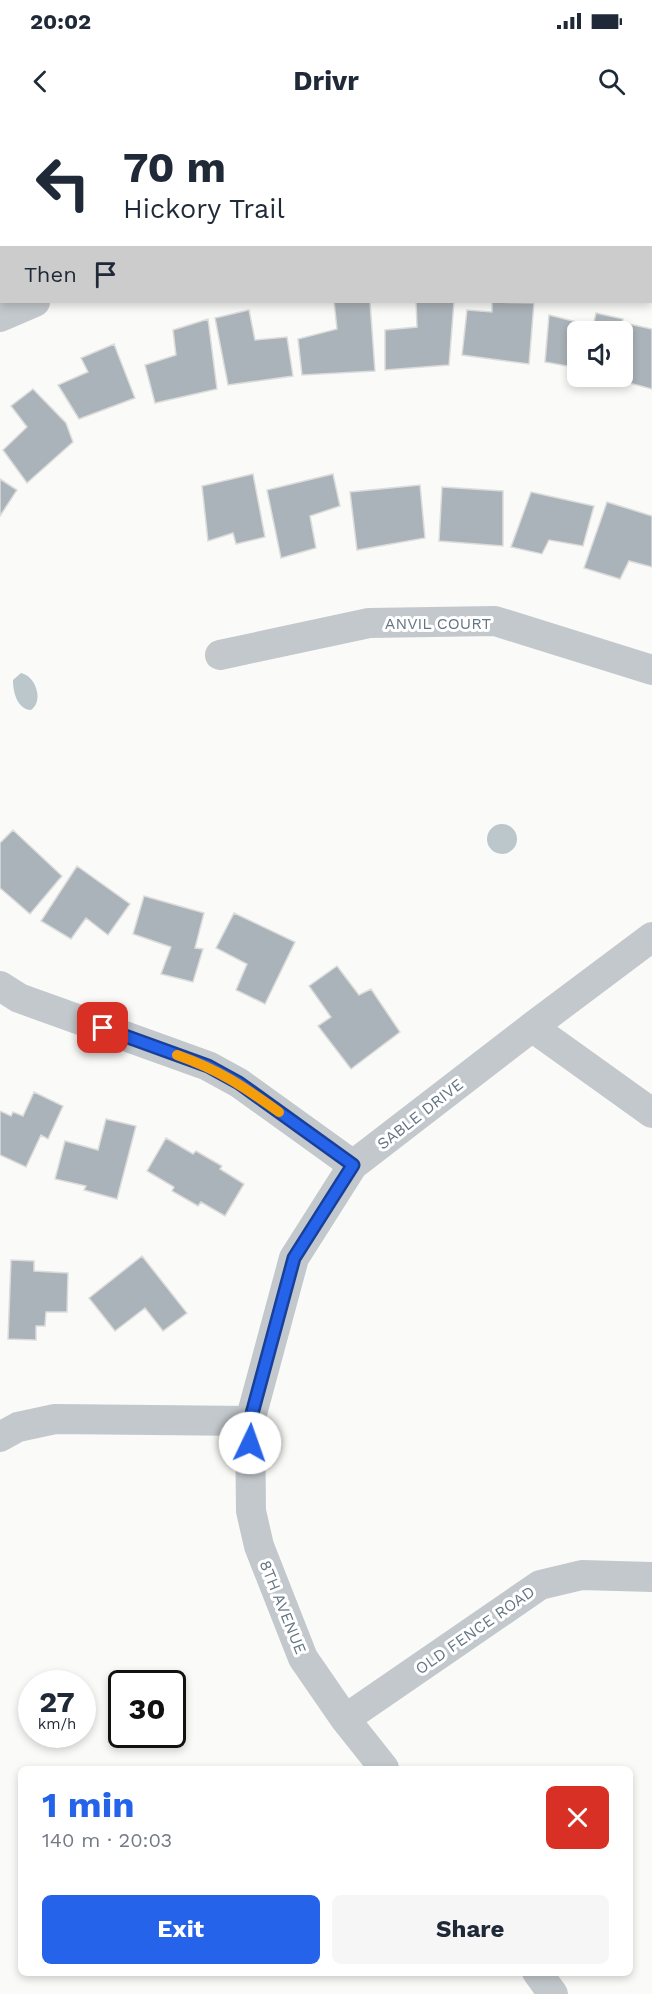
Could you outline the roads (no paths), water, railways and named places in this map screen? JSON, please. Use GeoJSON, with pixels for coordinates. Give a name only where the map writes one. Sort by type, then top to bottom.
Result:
{"type":"FeatureCollection","features":[{"type":"Feature","properties":{"kind":"street"},"geometry":{"type":"LineString","coordinates":[[0,317],[33,303]]}},
{"type":"Feature","properties":{"kind":"street","name":"ANVIL COURT"},"geometry":{"type":"LineString","coordinates":[[220,655],[369,623],[495,621],[652,670]]}},
{"type":"Feature","properties":{"kind":"street","name":"SABLE DRIVE"},"geometry":{"type":"LineString","coordinates":[[250,1421],[294,1258],[353,1165],[652,937]]}},
{"type":"Feature","properties":{"kind":"street"},"geometry":{"type":"LineString","coordinates":[[0,986],[19,998],[208,1066],[239,1083],[353,1165]]}},
{"type":"Feature","properties":{"kind":"street"},"geometry":{"type":"LineString","coordinates":[[532,1027],[652,1113]]}},
{"type":"Feature","properties":{"kind":"street"},"geometry":{"type":"LineString","coordinates":[[0,1437],[18,1427],[55,1419],[250,1421]]}},
{"type":"Feature","properties":{"kind":"street","name":"8TH AVENUE"},"geometry":{"type":"LineString","coordinates":[[250,1421],[251,1511],[259,1546],[303,1658],[345,1719],[382,1766]]}},
{"type":"Feature","properties":{"kind":"street","name":"OLD FENCE ROAD"},"geometry":{"type":"LineString","coordinates":[[345,1719],[540,1585],[582,1575],[652,1577]]}},
{"type":"Feature","properties":{"kind":"street"},"geometry":{"type":"LineString","coordinates":[[540,1976],[553,1994]]}}]}
